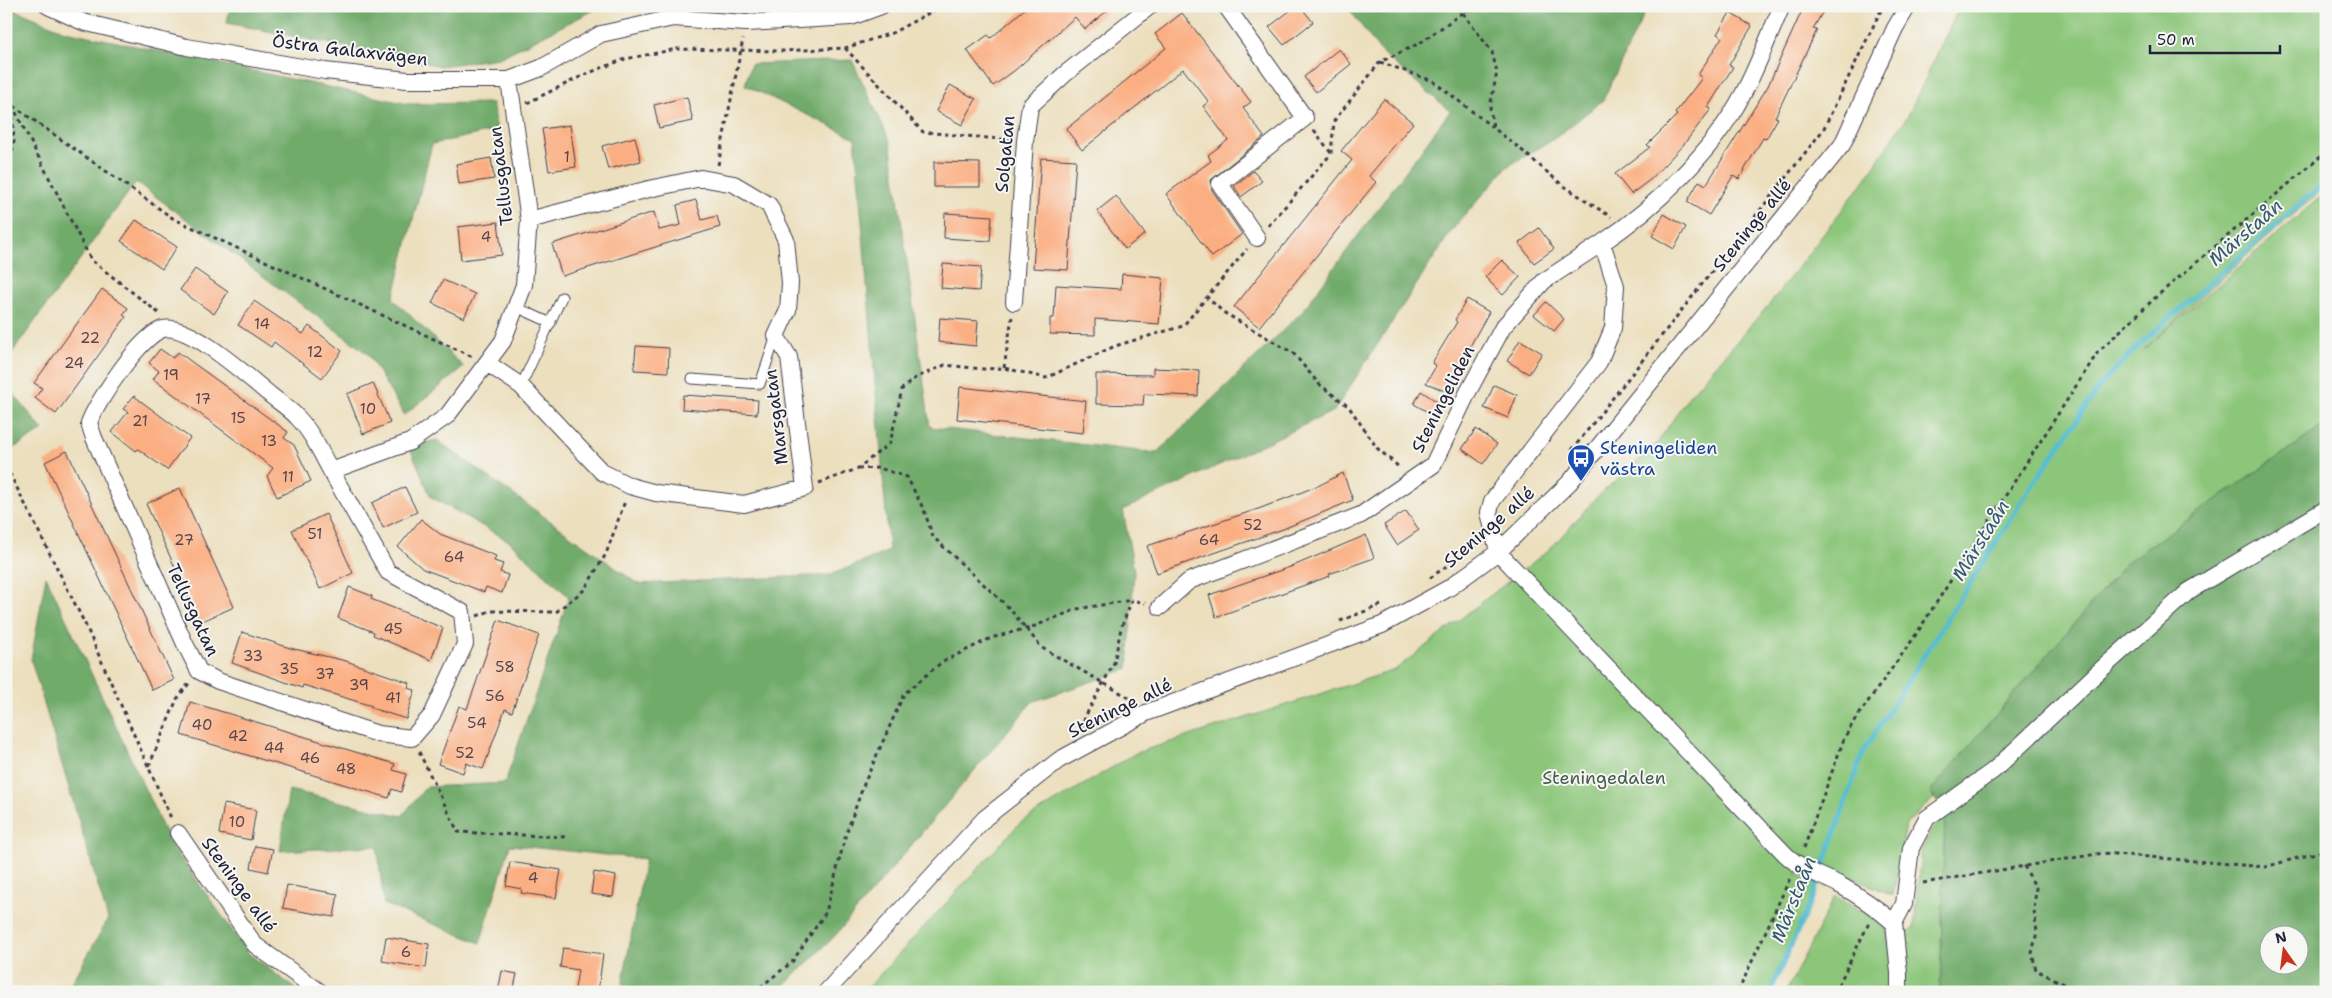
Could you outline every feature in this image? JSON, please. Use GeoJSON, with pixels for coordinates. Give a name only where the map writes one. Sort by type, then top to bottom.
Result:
{"type":"FeatureCollection","features":[{"type":"Feature","properties":{"kind":"street","name":"Östra Galaxvägen"},"geometry":{"type":"LineString","coordinates":[[48,6],[83,22],[187,47],[325,71],[408,80],[509,80],[541,68],[601,34],[673,18],[746,23],[851,17],[881,6]]}},
{"type":"Feature","properties":{"kind":"street","name":"Solgatan"},"geometry":{"type":"LineString","coordinates":[[1014,302],[1024,141],[1030,106],[1065,74],[1150,6]]}},
{"type":"Feature","properties":{"kind":"street"},"geometry":{"type":"LineString","coordinates":[[1226,6],[1305,118],[1220,184],[1257,238]]}},
{"type":"Feature","properties":{"kind":"street","name":"Steningeliden"},"geometry":{"type":"LineString","coordinates":[[1160,606],[1189,581],[1361,514],[1433,465],[1468,392],[1503,327],[1544,281],[1626,227],[1672,186],[1715,137],[1742,94],[1782,6]]}},
{"type":"Feature","properties":{"kind":"street","name":"Steninge allé"},"geometry":{"type":"LineString","coordinates":[[826,992],[985,818],[1059,760],[1146,713],[1382,625],[1449,588],[1498,552],[1570,482],[1842,145],[1895,28],[1908,6]]}},
{"type":"Feature","properties":{"kind":"street","name":"Tellusgatan"},"geometry":{"type":"LineString","coordinates":[[331,472],[410,442],[447,416],[503,341],[524,285],[529,220],[509,80]]}},
{"type":"Feature","properties":{"kind":"street"},"geometry":{"type":"LineString","coordinates":[[529,220],[649,189],[701,178],[734,184],[769,205],[786,240],[790,283],[788,310],[776,336]]}},
{"type":"Feature","properties":{"kind":"street"},"geometry":{"type":"LineString","coordinates":[[1602,243],[1616,286],[1613,328],[1599,362],[1492,501],[1489,512],[1492,533],[1498,552],[1798,865],[1840,885],[1888,917],[1900,974],[1899,992]]}},
{"type":"Feature","properties":{"kind":"street","name":"Tellusgatan"},"geometry":{"type":"LineString","coordinates":[[182,331],[165,329],[153,333],[102,397],[89,423],[184,644],[199,671],[218,681],[378,734],[412,738]]}},
{"type":"Feature","properties":{"kind":"street"},"geometry":{"type":"LineString","coordinates":[[182,331],[218,352],[297,417],[310,432],[388,572],[462,612],[465,644],[432,715],[412,738]]}},
{"type":"Feature","properties":{"kind":"street","name":"Marsgatan"},"geometry":{"type":"LineString","coordinates":[[776,336],[789,357],[805,488]]}},
{"type":"Feature","properties":{"kind":"street"},"geometry":{"type":"LineString","coordinates":[[487,363],[521,386],[602,472],[630,486],[656,493],[744,504],[805,488]]}},
{"type":"Feature","properties":{"kind":"street"},"geometry":{"type":"LineString","coordinates":[[1888,917],[1904,904],[1911,848],[1927,818],[1994,770],[2096,674],[2190,591],[2326,510]]}},
{"type":"Feature","properties":{"kind":"street","name":"Steninge allé"},"geometry":{"type":"LineString","coordinates":[[178,833],[255,945],[320,992]]}},
{"type":"Feature","properties":{"kind":"lane"},"geometry":{"type":"LineString","coordinates":[[521,386],[562,297]]}},
{"type":"Feature","properties":{"kind":"lane"},"geometry":{"type":"LineString","coordinates":[[516,306],[551,322]]}},
{"type":"Feature","properties":{"kind":"lane"},"geometry":{"type":"LineString","coordinates":[[692,379],[760,384],[776,336]]}},
{"type":"Feature","properties":{"kind":"path"},"geometry":{"type":"LineString","coordinates":[[513,111],[586,74],[625,58],[677,49],[845,48],[892,33],[942,6]]}},
{"type":"Feature","properties":{"kind":"path"},"geometry":{"type":"LineString","coordinates":[[857,469],[890,443],[902,389],[915,378],[945,365],[983,369],[1004,368],[1046,378],[1115,346],[1183,326],[1206,296],[1331,154],[1334,121],[1380,62],[1420,43],[1472,6]]}},
{"type":"Feature","properties":{"kind":"path"},"geometry":{"type":"LineString","coordinates":[[1570,452],[1823,130],[1883,6]]}},
{"type":"Feature","properties":{"kind":"path"},"geometry":{"type":"LineString","coordinates":[[1463,13],[1492,52],[1497,72],[1490,107],[1493,128]]}},
{"type":"Feature","properties":{"kind":"path"},"geometry":{"type":"LineString","coordinates":[[715,181],[746,23]]}},
{"type":"Feature","properties":{"kind":"path"},"geometry":{"type":"LineString","coordinates":[[845,48],[923,132],[1024,141]]}},
{"type":"Feature","properties":{"kind":"path"},"geometry":{"type":"LineString","coordinates":[[1380,62],[1433,81],[1561,184],[1626,227]]}},
{"type":"Feature","properties":{"kind":"path"},"geometry":{"type":"LineString","coordinates":[[6,92],[91,260],[182,331]]}},
{"type":"Feature","properties":{"kind":"path"},"geometry":{"type":"LineString","coordinates":[[6,183],[14,142],[12,105]]}},
{"type":"Feature","properties":{"kind":"path"},"geometry":{"type":"LineString","coordinates":[[12,105],[174,219],[487,363]]}},
{"type":"Feature","properties":{"kind":"path"},"geometry":{"type":"LineString","coordinates":[[1305,118],[1331,154]]}},
{"type":"Feature","properties":{"kind":"path"},"geometry":{"type":"LineString","coordinates":[[1738,992],[1802,856],[1844,738],[1923,624],[2098,352],[2163,290],[2326,152]]}},
{"type":"Feature","properties":{"kind":"path"},"geometry":{"type":"LineString","coordinates":[[1206,296],[1223,312],[1293,353],[1318,384],[1349,407],[1377,448],[1414,479]]}},
{"type":"Feature","properties":{"kind":"path"},"geometry":{"type":"LineString","coordinates":[[1004,368],[1014,302]]}},
{"type":"Feature","properties":{"kind":"path"},"geometry":{"type":"LineString","coordinates":[[6,466],[85,624],[178,833]]}},
{"type":"Feature","properties":{"kind":"path"},"geometry":{"type":"LineString","coordinates":[[805,488],[857,469],[879,468],[907,477],[924,510],[933,537],[1009,608],[1042,648],[1136,701],[1128,705]]}},
{"type":"Feature","properties":{"kind":"path"},"geometry":{"type":"LineString","coordinates":[[463,621],[490,612],[556,612],[584,590],[606,554],[630,486]]}},
{"type":"Feature","properties":{"kind":"path"},"geometry":{"type":"LineString","coordinates":[[1429,578],[1492,533]]}},
{"type":"Feature","properties":{"kind":"path"},"geometry":{"type":"LineString","coordinates":[[1081,730],[1086,716],[1114,663],[1121,628],[1132,600]]}},
{"type":"Feature","properties":{"kind":"path"},"geometry":{"type":"LineString","coordinates":[[754,992],[792,962],[826,912],[846,834],[864,784],[904,694],[942,662],[991,638],[1026,628],[1077,608],[1132,600],[1160,606]]}},
{"type":"Feature","properties":{"kind":"path"},"geometry":{"type":"LineString","coordinates":[[1331,624],[1387,602]]}},
{"type":"Feature","properties":{"kind":"path"},"geometry":{"type":"LineString","coordinates":[[148,766],[178,699],[199,671]]}},
{"type":"Feature","properties":{"kind":"path"},"geometry":{"type":"LineString","coordinates":[[1073,734],[1089,726]]}},
{"type":"Feature","properties":{"kind":"path"},"geometry":{"type":"LineString","coordinates":[[412,738],[458,832],[565,837]]}},
{"type":"Feature","properties":{"kind":"path"},"geometry":{"type":"LineString","coordinates":[[1906,889],[1912,885],[2103,853],[2265,867],[2326,850]]}},
{"type":"Feature","properties":{"kind":"path"},"geometry":{"type":"LineString","coordinates":[[2024,866],[2036,888],[2034,910],[2037,932],[2032,953],[2036,970],[2070,987],[2090,992]]}},
{"type":"Feature","properties":{"kind":"path"},"geometry":{"type":"LineString","coordinates":[[1835,992],[1867,924],[1888,917]]}},
{"type":"Feature","properties":{"kind":"green space"},"geometry":{"type":"Polygon","coordinates":[[[6,6],[65,31],[408,104],[492,103],[497,130],[432,144],[393,299],[464,367],[404,415],[368,354],[136,182],[6,361],[6,6]]]}},
{"type":"Feature","properties":{"kind":"green space"},"geometry":{"type":"Polygon","coordinates":[[[230,6],[602,6],[499,58],[441,66],[227,23],[230,6]]]}},
{"type":"Feature","properties":{"kind":"green space"},"geometry":{"type":"Polygon","coordinates":[[[1347,6],[1648,6],[1603,100],[1554,139],[1507,167],[1452,230],[1334,411],[1123,510],[1134,571],[1128,669],[1032,702],[834,937],[777,992],[621,992],[645,859],[510,845],[480,943],[384,904],[377,846],[280,851],[289,790],[402,816],[426,787],[505,783],[569,597],[509,541],[431,497],[409,446],[437,440],[638,584],[830,575],[889,551],[855,138],[745,85],[751,64],[852,60],[890,141],[930,427],[1157,453],[1301,313],[1450,111],[1380,51],[1347,6]]]}},
{"type":"Feature","properties":{"kind":"green space","name":"Steningedalen"},"geometry":{"type":"Polygon","coordinates":[[[1960,6],[2326,6],[2326,187],[2267,237],[2143,350],[2326,192],[2326,424],[2128,561],[1930,792],[1934,798],[1906,824],[1893,895],[1804,858],[1802,867],[1796,874],[1817,883],[1780,974],[1769,992],[864,992],[1020,823],[1136,753],[1395,670],[1550,549],[1598,496],[1655,446],[1689,396],[1772,301],[1865,180],[1908,115],[1960,6]]]}},
{"type":"Feature","properties":{"kind":"green space"},"geometry":{"type":"Polygon","coordinates":[[[6,385],[43,430],[6,453],[6,385]]]}},
{"type":"Feature","properties":{"kind":"green space"},"geometry":{"type":"Polygon","coordinates":[[[2326,424],[2326,992],[1940,992],[1945,813],[1930,792],[2128,561],[2326,424]]]}},
{"type":"Feature","properties":{"kind":"green space"},"geometry":{"type":"Polygon","coordinates":[[[46,576],[170,843],[249,954],[300,992],[67,992],[108,919],[31,660],[46,576]]]}},
{"type":"Feature","properties":{"kind":"green space"},"geometry":{"type":"Polygon","coordinates":[[[1945,813],[1940,992],[1786,992],[1835,896],[1885,924],[1891,948],[1914,927],[1921,852],[1931,831],[1945,813]]]}},
{"type":"Feature","properties":{"kind":"building"},"geometry":{"type":"Polygon","coordinates":[[[1028,6],[1113,6],[1085,29],[1075,17],[1014,71],[993,86],[967,50],[988,35],[991,38],[1028,6]]]}},
{"type":"Feature","properties":{"kind":"building"},"geometry":{"type":"Polygon","coordinates":[[[1296,6],[1300,6],[1313,22],[1284,45],[1269,27],[1296,6]]]}},
{"type":"Feature","properties":{"kind":"building"},"geometry":{"type":"Polygon","coordinates":[[[1804,6],[1826,6],[1813,29],[1817,30],[1775,117],[1778,118],[1766,139],[1763,138],[1739,179],[1733,176],[1709,215],[1687,202],[1699,181],[1706,185],[1768,86],[1804,6]]]}},
{"type":"Feature","properties":{"kind":"building"},"geometry":{"type":"Polygon","coordinates":[[[1182,13],[1251,102],[1243,108],[1264,137],[1211,180],[1212,190],[1242,234],[1212,257],[1166,194],[1211,161],[1208,155],[1228,140],[1203,106],[1209,102],[1183,69],[1082,150],[1066,129],[1166,48],[1155,34],[1182,13]]]}},
{"type":"Feature","properties":{"kind":"building"},"geometry":{"type":"Polygon","coordinates":[[[1730,13],[1752,26],[1729,65],[1733,67],[1708,107],[1711,109],[1684,144],[1651,179],[1631,194],[1615,174],[1650,147],[1647,145],[1677,115],[1675,113],[1702,78],[1698,75],[1722,37],[1717,34],[1730,13]]]}},
{"type":"Feature","properties":{"kind":"building"},"geometry":{"type":"Polygon","coordinates":[[[1339,49],[1351,64],[1316,92],[1304,77],[1339,49]]]}},
{"type":"Feature","properties":{"kind":"building"},"geometry":{"type":"Polygon","coordinates":[[[950,85],[976,99],[962,125],[936,111],[950,85]]]}},
{"type":"Feature","properties":{"kind":"building"},"geometry":{"type":"Polygon","coordinates":[[[687,97],[693,121],[659,128],[654,105],[687,97]]]}},
{"type":"Feature","properties":{"kind":"building"},"geometry":{"type":"Polygon","coordinates":[[[1384,99],[1413,123],[1369,176],[1376,182],[1259,327],[1234,307],[1352,160],[1341,151],[1384,99]]]}},
{"type":"Feature","properties":{"kind":"building"},"geometry":{"type":"Polygon","coordinates":[[[570,125],[576,167],[549,171],[542,129],[570,125]]]}},
{"type":"Feature","properties":{"kind":"building"},"geometry":{"type":"Polygon","coordinates":[[[635,137],[641,161],[608,169],[602,146],[635,137]]]}},
{"type":"Feature","properties":{"kind":"building"},"geometry":{"type":"Polygon","coordinates":[[[491,158],[494,179],[459,184],[456,164],[491,158]]]}},
{"type":"Feature","properties":{"kind":"building"},"geometry":{"type":"Polygon","coordinates":[[[1041,158],[1076,160],[1068,270],[1033,268],[1041,158]]]}},
{"type":"Feature","properties":{"kind":"building"},"geometry":{"type":"Polygon","coordinates":[[[934,162],[980,163],[980,187],[934,187],[934,162]]]}},
{"type":"Feature","properties":{"kind":"building"},"geometry":{"type":"Polygon","coordinates":[[[1253,171],[1262,181],[1241,197],[1234,186],[1253,171]]]}},
{"type":"Feature","properties":{"kind":"building"},"geometry":{"type":"Polygon","coordinates":[[[1116,196],[1145,234],[1125,249],[1097,211],[1116,196]]]}},
{"type":"Feature","properties":{"kind":"building"},"geometry":{"type":"Polygon","coordinates":[[[696,200],[702,220],[717,216],[720,227],[562,276],[552,244],[654,212],[659,230],[681,225],[677,205],[696,200]]]}},
{"type":"Feature","properties":{"kind":"building"},"geometry":{"type":"Polygon","coordinates":[[[945,213],[992,216],[990,241],[944,238],[945,213]]]}},
{"type":"Feature","properties":{"kind":"building"},"geometry":{"type":"Polygon","coordinates":[[[1664,214],[1686,227],[1674,249],[1652,236],[1664,214]]]}},
{"type":"Feature","properties":{"kind":"building"},"geometry":{"type":"Polygon","coordinates":[[[136,220],[177,247],[162,269],[121,241],[136,220]]]}},
{"type":"Feature","properties":{"kind":"building"},"geometry":{"type":"Polygon","coordinates":[[[498,222],[502,255],[461,260],[458,227],[498,222]]]}},
{"type":"Feature","properties":{"kind":"building"},"geometry":{"type":"Polygon","coordinates":[[[1539,228],[1554,249],[1534,263],[1519,243],[1539,228]]]}},
{"type":"Feature","properties":{"kind":"building"},"geometry":{"type":"Polygon","coordinates":[[[1502,260],[1520,277],[1503,295],[1485,277],[1502,260]]]}},
{"type":"Feature","properties":{"kind":"building"},"geometry":{"type":"Polygon","coordinates":[[[943,264],[981,267],[979,291],[941,288],[943,264]]]}},
{"type":"Feature","properties":{"kind":"building"},"geometry":{"type":"Polygon","coordinates":[[[195,269],[228,292],[214,314],[180,290],[195,269]]]}},
{"type":"Feature","properties":{"kind":"building"},"geometry":{"type":"Polygon","coordinates":[[[1122,274],[1163,278],[1159,324],[1095,319],[1095,335],[1050,334],[1050,318],[1054,318],[1056,285],[1121,289],[1122,274]]]}},
{"type":"Feature","properties":{"kind":"building"},"geometry":{"type":"Polygon","coordinates":[[[443,280],[475,294],[464,318],[432,303],[443,280]]]}},
{"type":"Feature","properties":{"kind":"building"},"geometry":{"type":"Polygon","coordinates":[[[102,289],[128,308],[123,315],[126,317],[56,414],[35,398],[42,388],[34,383],[102,289]]]}},
{"type":"Feature","properties":{"kind":"building"},"geometry":{"type":"Polygon","coordinates":[[[1467,299],[1489,312],[1445,391],[1426,383],[1436,366],[1432,363],[1457,322],[1455,320],[1467,299]]]}},
{"type":"Feature","properties":{"kind":"building"},"geometry":{"type":"Polygon","coordinates":[[[254,301],[303,334],[309,326],[342,351],[322,378],[274,342],[271,347],[238,325],[254,301]]]}},
{"type":"Feature","properties":{"kind":"building"},"geometry":{"type":"Polygon","coordinates":[[[1546,302],[1564,319],[1554,331],[1534,315],[1546,302]]]}},
{"type":"Feature","properties":{"kind":"building"},"geometry":{"type":"Polygon","coordinates":[[[940,318],[978,321],[976,346],[938,342],[940,318]]]}},
{"type":"Feature","properties":{"kind":"building"},"geometry":{"type":"Polygon","coordinates":[[[1520,340],[1542,353],[1529,374],[1507,361],[1520,340]]]}},
{"type":"Feature","properties":{"kind":"building"},"geometry":{"type":"Polygon","coordinates":[[[636,346],[669,348],[668,372],[634,370],[636,346]]]}},
{"type":"Feature","properties":{"kind":"building"},"geometry":{"type":"Polygon","coordinates":[[[160,349],[173,358],[178,352],[288,432],[284,438],[294,445],[311,481],[277,497],[267,476],[273,468],[153,379],[159,371],[149,363],[160,349]]]}},
{"type":"Feature","properties":{"kind":"building"},"geometry":{"type":"Polygon","coordinates":[[[1153,368],[1199,370],[1198,396],[1144,394],[1143,405],[1096,404],[1096,374],[1153,375],[1153,368]]]}},
{"type":"Feature","properties":{"kind":"building"},"geometry":{"type":"Polygon","coordinates":[[[373,383],[390,423],[363,434],[347,394],[373,383]]]}},
{"type":"Feature","properties":{"kind":"building"},"geometry":{"type":"Polygon","coordinates":[[[1494,385],[1517,395],[1508,418],[1484,408],[1494,385]]]}},
{"type":"Feature","properties":{"kind":"building"},"geometry":{"type":"Polygon","coordinates":[[[960,387],[1086,401],[1083,433],[957,419],[960,387]]]}},
{"type":"Feature","properties":{"kind":"building"},"geometry":{"type":"Polygon","coordinates":[[[1421,391],[1442,405],[1436,417],[1414,404],[1421,391]]]}},
{"type":"Feature","properties":{"kind":"building"},"geometry":{"type":"Polygon","coordinates":[[[683,395],[758,400],[757,414],[682,409],[683,395]]]}},
{"type":"Feature","properties":{"kind":"building"},"geometry":{"type":"Polygon","coordinates":[[[134,396],[190,438],[167,470],[138,449],[136,451],[112,432],[128,412],[123,409],[134,396]]]}},
{"type":"Feature","properties":{"kind":"building"},"geometry":{"type":"Polygon","coordinates":[[[1476,429],[1497,444],[1483,464],[1462,449],[1476,429]]]}},
{"type":"Feature","properties":{"kind":"building"},"geometry":{"type":"Polygon","coordinates":[[[67,451],[174,680],[152,690],[45,462],[67,451]]]}},
{"type":"Feature","properties":{"kind":"building"},"geometry":{"type":"Polygon","coordinates":[[[1343,473],[1353,500],[1283,529],[1157,573],[1147,546],[1261,508],[1320,485],[1343,473]]]}},
{"type":"Feature","properties":{"kind":"building"},"geometry":{"type":"Polygon","coordinates":[[[405,487],[417,512],[383,528],[372,503],[405,487]]]}},
{"type":"Feature","properties":{"kind":"building"},"geometry":{"type":"Polygon","coordinates":[[[180,488],[234,607],[200,622],[146,504],[180,488]]]}},
{"type":"Feature","properties":{"kind":"building"},"geometry":{"type":"Polygon","coordinates":[[[1406,511],[1419,530],[1397,545],[1384,525],[1406,511]]]}},
{"type":"Feature","properties":{"kind":"building"},"geometry":{"type":"Polygon","coordinates":[[[326,514],[353,573],[320,589],[292,530],[326,514]]]}},
{"type":"Feature","properties":{"kind":"building"},"geometry":{"type":"Polygon","coordinates":[[[421,519],[440,534],[496,556],[494,561],[503,564],[500,572],[508,575],[502,593],[486,587],[484,592],[423,569],[398,547],[421,519]]]}},
{"type":"Feature","properties":{"kind":"building"},"geometry":{"type":"Polygon","coordinates":[[[1366,535],[1374,558],[1216,617],[1209,595],[1293,566],[1366,535]]]}},
{"type":"Feature","properties":{"kind":"building"},"geometry":{"type":"Polygon","coordinates":[[[349,587],[372,596],[371,599],[443,628],[431,660],[373,635],[374,632],[338,618],[349,587]]]}},
{"type":"Feature","properties":{"kind":"building"},"geometry":{"type":"Polygon","coordinates":[[[498,620],[539,635],[512,712],[505,709],[483,769],[466,763],[463,773],[438,764],[459,706],[467,709],[498,620]]]}},
{"type":"Feature","properties":{"kind":"building"},"geometry":{"type":"Polygon","coordinates":[[[242,632],[290,648],[346,661],[410,683],[408,688],[415,690],[406,719],[371,708],[372,706],[303,685],[302,688],[232,663],[242,632]]]}},
{"type":"Feature","properties":{"kind":"building"},"geometry":{"type":"Polygon","coordinates":[[[190,702],[395,764],[393,770],[406,774],[401,792],[392,789],[389,798],[181,735],[190,702]]]}},
{"type":"Feature","properties":{"kind":"building"},"geometry":{"type":"Polygon","coordinates":[[[224,804],[256,810],[251,840],[219,834],[224,804]]]}},
{"type":"Feature","properties":{"kind":"building"},"geometry":{"type":"Polygon","coordinates":[[[255,846],[273,849],[268,872],[251,868],[255,846]]]}},
{"type":"Feature","properties":{"kind":"building"},"geometry":{"type":"Polygon","coordinates":[[[510,862],[561,870],[556,898],[521,893],[522,889],[506,886],[510,862]]]}},
{"type":"Feature","properties":{"kind":"building"},"geometry":{"type":"Polygon","coordinates":[[[594,872],[616,876],[613,897],[591,894],[594,872]]]}},
{"type":"Feature","properties":{"kind":"building"},"geometry":{"type":"Polygon","coordinates":[[[287,885],[338,894],[334,917],[283,908],[287,885]]]}},
{"type":"Feature","properties":{"kind":"building"},"geometry":{"type":"Polygon","coordinates":[[[386,937],[429,944],[426,968],[382,961],[386,937]]]}},
{"type":"Feature","properties":{"kind":"building"},"geometry":{"type":"Polygon","coordinates":[[[563,948],[603,954],[598,992],[575,989],[578,970],[560,967],[563,948]]]}},
{"type":"Feature","properties":{"kind":"building"},"geometry":{"type":"Polygon","coordinates":[[[502,971],[517,974],[513,992],[498,992],[502,971]]]}},
{"type":"Feature","properties":{"kind":"waterway","name":"Märstaån"},"geometry":{"type":"LineString","coordinates":[[1770,992],[1812,899],[1863,752],[2031,487],[2103,382],[2139,345],[2326,181]]}},
{"type":"Feature","properties":{"kind":"place","name":"Steningeliden västra"},"geometry":{"type":"Point","coordinates":[1581,482]}}]}
